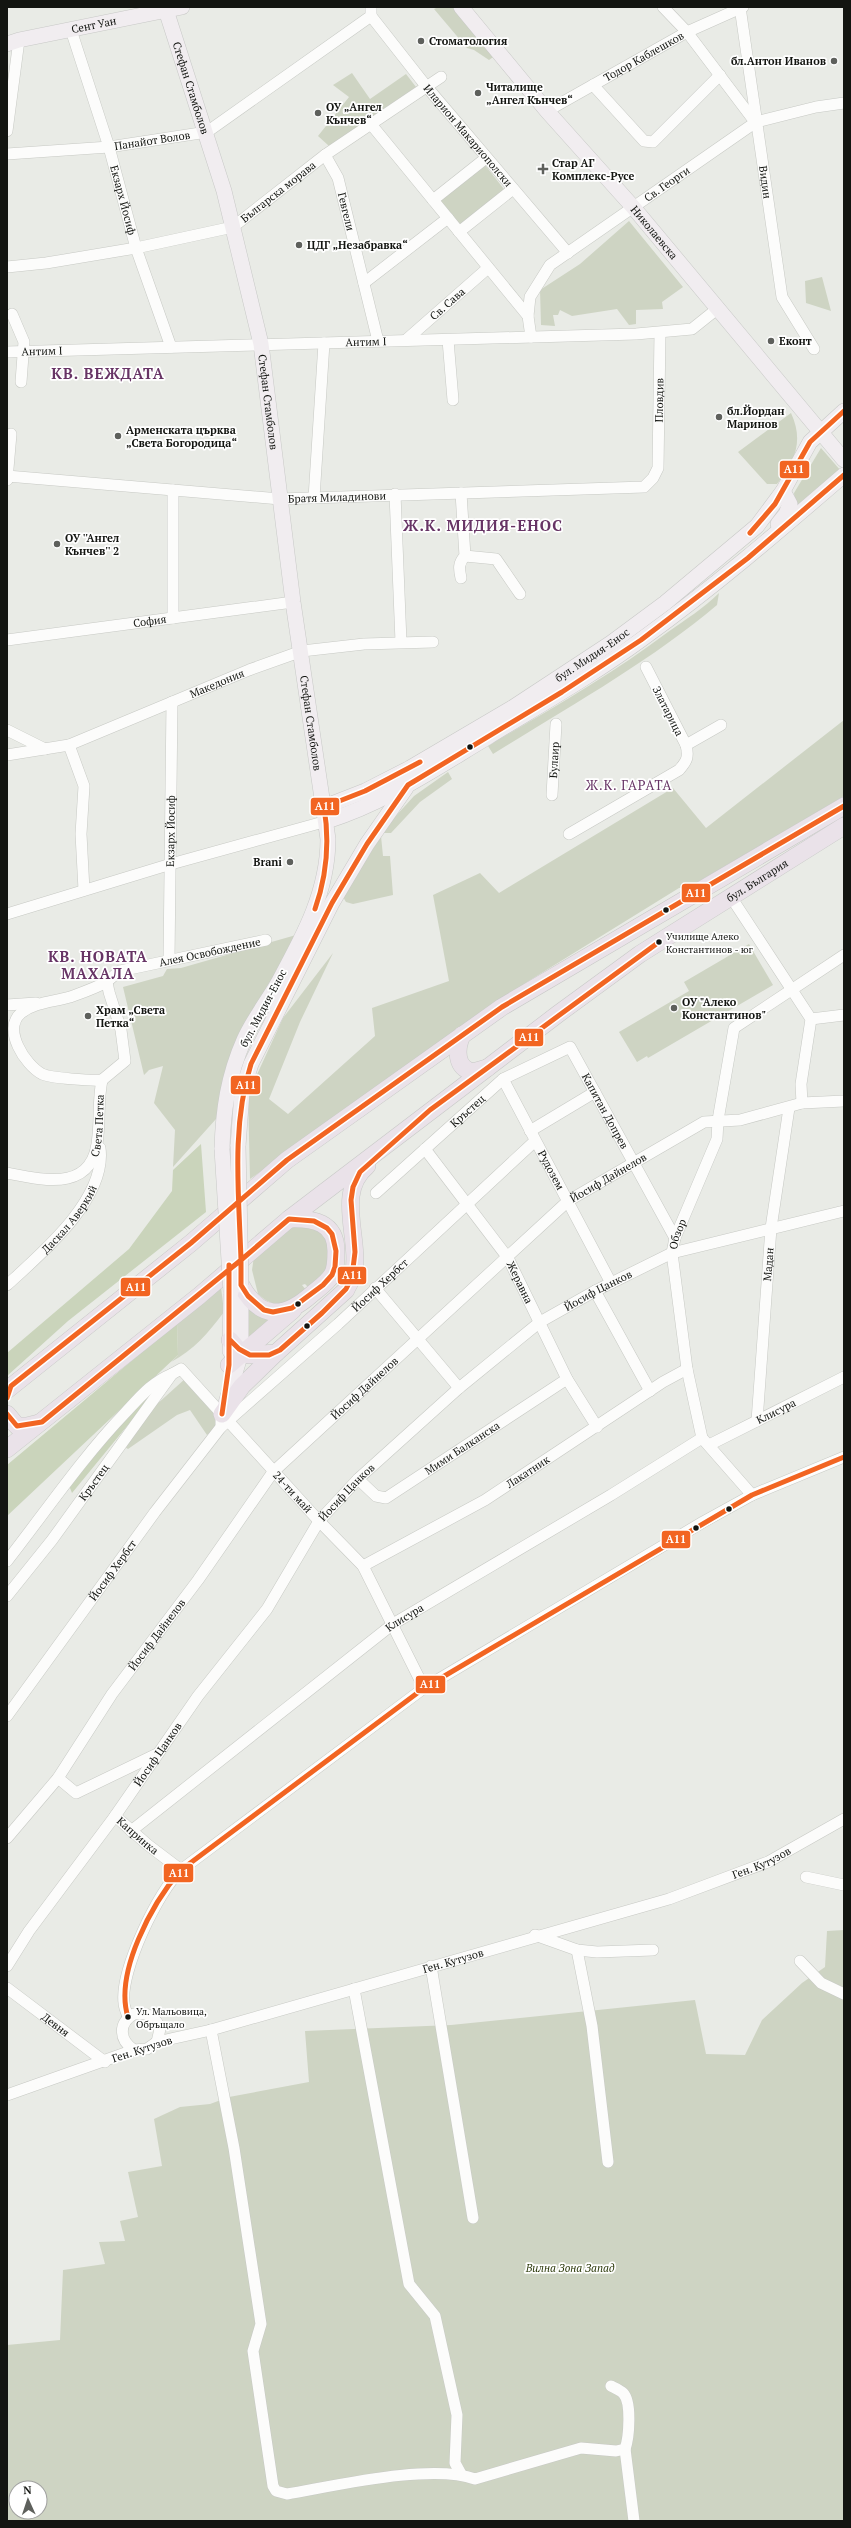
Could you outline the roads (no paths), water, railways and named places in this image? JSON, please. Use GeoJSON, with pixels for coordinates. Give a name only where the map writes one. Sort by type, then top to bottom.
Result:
{"type":"FeatureCollection","features":[{"type":"Feature","properties":{"kind":"highway","name":"бул. България"},"geometry":{"type":"LineString","coordinates":[[8,1391],[191,1243],[287,1160],[502,1006],[844,806]]}},
{"type":"Feature","properties":{"kind":"highway","name":"бул. България"},"geometry":{"type":"LineString","coordinates":[[7,1449],[199,1296],[289,1219],[487,1067],[640,954],[844,826]]}},
{"type":"Feature","properties":{"kind":"highway"},"geometry":{"type":"LineString","coordinates":[[462,1035],[457,1053],[462,1066],[473,1072],[487,1067]]}},
{"type":"Feature","properties":{"kind":"highway"},"geometry":{"type":"LineString","coordinates":[[434,1055],[451,1060],[458,1068],[461,1081],[459,1088]]}},
{"type":"Feature","properties":{"kind":"highway"},"geometry":{"type":"LineString","coordinates":[[224,1420],[242,1386],[346,1290],[353,1276],[354,1253],[351,1207],[353,1185],[359,1173],[404,1136],[430,1110]]}},
{"type":"Feature","properties":{"kind":"highway"},"geometry":{"type":"LineString","coordinates":[[236,1288],[254,1304],[274,1312],[294,1309],[332,1274],[336,1259],[336,1244],[332,1231],[318,1222],[306,1218],[289,1219]]}},
{"type":"Feature","properties":{"kind":"highway"},"geometry":{"type":"LineString","coordinates":[[233,1353],[303,1302]]}},
{"type":"Feature","properties":{"kind":"highway"},"geometry":{"type":"LineString","coordinates":[[233,1353],[249,1355],[276,1354]]}},
{"type":"Feature","properties":{"kind":"highway"},"geometry":{"type":"LineString","coordinates":[[7,1414],[17,1426],[27,1426],[42,1422]]}},
{"type":"Feature","properties":{"kind":"main road"},"geometry":{"type":"LineString","coordinates":[[125,19],[144,7]]}},
{"type":"Feature","properties":{"kind":"main road","name":"Сент Уан"},"geometry":{"type":"LineString","coordinates":[[13,42],[125,19],[165,9],[182,7]]}},
{"type":"Feature","properties":{"kind":"main road","name":"Николаевска"},"geometry":{"type":"LineString","coordinates":[[461,7],[547,111],[633,208],[844,460]]}},
{"type":"Feature","properties":{"kind":"main road","name":"Стефан Стамболов"},"geometry":{"type":"LineString","coordinates":[[165,9],[207,132],[233,227],[261,344],[293,602],[302,651],[326,814]]}},
{"type":"Feature","properties":{"kind":"main road"},"geometry":{"type":"LineString","coordinates":[[802,409],[818,416],[843,412]]}},
{"type":"Feature","properties":{"kind":"main road"},"geometry":{"type":"LineString","coordinates":[[843,412],[834,427],[837,441],[844,448]]}},
{"type":"Feature","properties":{"kind":"main road","name":"бул. Мидия-Енос"},"geometry":{"type":"LineString","coordinates":[[326,814],[365,791],[410,768],[512,708],[611,643],[671,598],[747,535],[765,516],[783,491],[803,453],[821,432],[843,412]]}},
{"type":"Feature","properties":{"kind":"main road","name":"бул. Мидия-Енос"},"geometry":{"type":"LineString","coordinates":[[326,814],[377,802],[408,785],[562,692],[641,640],[748,558],[844,475]]}},
{"type":"Feature","properties":{"kind":"main road"},"geometry":{"type":"LineString","coordinates":[[748,558],[786,514],[790,504],[783,491]]}},
{"type":"Feature","properties":{"kind":"main road","name":"бул. Мидия-Енос"},"geometry":{"type":"LineString","coordinates":[[224,1420],[233,1353],[236,1288],[238,1146],[242,1092],[251,1064],[332,902],[367,844],[408,785]]}},
{"type":"Feature","properties":{"kind":"main road","name":"бул. Мидия-Енос"},"geometry":{"type":"LineString","coordinates":[[236,1288],[222,1149],[223,1122],[232,1073],[249,1030],[278,983],[314,910],[324,886],[328,856],[326,814]]}},
{"type":"Feature","properties":{"kind":"street"},"geometry":{"type":"LineString","coordinates":[[663,7],[687,32],[756,122]]}},
{"type":"Feature","properties":{"kind":"street","name":"Тодор Каблешков"},"geometry":{"type":"LineString","coordinates":[[547,111],[687,32],[741,7]]}},
{"type":"Feature","properties":{"kind":"street","name":"Видин"},"geometry":{"type":"LineString","coordinates":[[741,7],[756,122],[782,296],[814,349]]}},
{"type":"Feature","properties":{"kind":"street","name":"Панайот Волов"},"geometry":{"type":"LineString","coordinates":[[7,154],[109,147],[207,132],[371,12]]}},
{"type":"Feature","properties":{"kind":"street","name":"Иларион Макариополски"},"geometry":{"type":"LineString","coordinates":[[371,12],[426,86],[568,253]]}},
{"type":"Feature","properties":{"kind":"street","name":"Екзарх Йосиф"},"geometry":{"type":"LineString","coordinates":[[71,30],[109,147],[136,248],[171,346]]}},
{"type":"Feature","properties":{"kind":"street"},"geometry":{"type":"LineString","coordinates":[[7,131],[13,42]]}},
{"type":"Feature","properties":{"kind":"street"},"geometry":{"type":"LineString","coordinates":[[593,85],[644,141],[653,142],[720,75]]}},
{"type":"Feature","properties":{"kind":"street","name":"Българска морава"},"geometry":{"type":"LineString","coordinates":[[12,266],[46,264],[136,248],[233,227],[325,155],[370,123],[441,77]]}},
{"type":"Feature","properties":{"kind":"street","name":"Св. Георги"},"geometry":{"type":"LineString","coordinates":[[531,337],[528,316],[530,297],[550,265],[756,122],[816,107],[844,103]]}},
{"type":"Feature","properties":{"kind":"street"},"geometry":{"type":"LineString","coordinates":[[370,123],[528,316]]}},
{"type":"Feature","properties":{"kind":"street","name":"Гевгели"},"geometry":{"type":"LineString","coordinates":[[325,155],[338,178],[378,341]]}},
{"type":"Feature","properties":{"kind":"street"},"geometry":{"type":"LineString","coordinates":[[433,200],[486,158]]}},
{"type":"Feature","properties":{"kind":"street"},"geometry":{"type":"LineString","coordinates":[[459,232],[513,189]]}},
{"type":"Feature","properties":{"kind":"street"},"geometry":{"type":"LineString","coordinates":[[364,283],[448,218]]}},
{"type":"Feature","properties":{"kind":"street","name":"Св. Сава"},"geometry":{"type":"LineString","coordinates":[[406,340],[488,268]]}},
{"type":"Feature","properties":{"kind":"street"},"geometry":{"type":"LineString","coordinates":[[519,305],[530,297]]}},
{"type":"Feature","properties":{"kind":"street","name":"Антим I"},"geometry":{"type":"LineString","coordinates":[[7,352],[171,346],[448,340],[660,333],[692,329],[717,309]]}},
{"type":"Feature","properties":{"kind":"street"},"geometry":{"type":"LineString","coordinates":[[12,314],[24,342],[21,382]]}},
{"type":"Feature","properties":{"kind":"street","name":"Пловдив"},"geometry":{"type":"LineString","coordinates":[[658,468],[660,333]]}},
{"type":"Feature","properties":{"kind":"street"},"geometry":{"type":"LineString","coordinates":[[448,340],[453,400]]}},
{"type":"Feature","properties":{"kind":"street"},"geometry":{"type":"LineString","coordinates":[[314,498],[324,343]]}},
{"type":"Feature","properties":{"kind":"street"},"geometry":{"type":"LineString","coordinates":[[7,480],[11,434]]}},
{"type":"Feature","properties":{"kind":"street","name":"Братя Миладинови"},"geometry":{"type":"LineString","coordinates":[[7,476],[280,499],[395,494],[644,487],[653,478],[658,468]]}},
{"type":"Feature","properties":{"kind":"street"},"geometry":{"type":"LineString","coordinates":[[173,490],[173,618]]}},
{"type":"Feature","properties":{"kind":"street"},"geometry":{"type":"LineString","coordinates":[[461,578],[459,569],[460,561],[465,556],[462,493]]}},
{"type":"Feature","properties":{"kind":"street"},"geometry":{"type":"LineString","coordinates":[[395,494],[402,642]]}},
{"type":"Feature","properties":{"kind":"street"},"geometry":{"type":"LineString","coordinates":[[465,556],[496,559],[520,594]]}},
{"type":"Feature","properties":{"kind":"street","name":"София"},"geometry":{"type":"LineString","coordinates":[[7,640],[293,602]]}},
{"type":"Feature","properties":{"kind":"street","name":"Македония"},"geometry":{"type":"LineString","coordinates":[[7,755],[68,745],[302,651],[402,642],[433,642]]}},
{"type":"Feature","properties":{"kind":"street","name":"Златарица"},"geometry":{"type":"LineString","coordinates":[[646,667],[687,750]]}},
{"type":"Feature","properties":{"kind":"street","name":"Екзарх Йосиф"},"geometry":{"type":"LineString","coordinates":[[170,960],[172,702]]}},
{"type":"Feature","properties":{"kind":"street","name":"Булаир"},"geometry":{"type":"LineString","coordinates":[[552,796],[556,724]]}},
{"type":"Feature","properties":{"kind":"street"},"geometry":{"type":"LineString","coordinates":[[569,834],[678,770],[687,750],[721,725]]}},
{"type":"Feature","properties":{"kind":"street"},"geometry":{"type":"LineString","coordinates":[[7,730],[45,749]]}},
{"type":"Feature","properties":{"kind":"street"},"geometry":{"type":"LineString","coordinates":[[68,745],[84,786],[82,834],[84,890]]}},
{"type":"Feature","properties":{"kind":"street","name":"бул. Мидия-Енос"},"geometry":{"type":"LineString","coordinates":[[7,914],[171,864],[326,814]]}},
{"type":"Feature","properties":{"kind":"street"},"geometry":{"type":"LineString","coordinates":[[731,897],[811,1019],[801,1084],[802,1103]]}},
{"type":"Feature","properties":{"kind":"street","name":"Алея Освобождение"},"geometry":{"type":"LineString","coordinates":[[42,1074],[25,1058],[13,1034],[16,1019],[22,1013],[41,1003],[69,997],[107,982],[113,975],[120,971],[266,940]]}},
{"type":"Feature","properties":{"kind":"street","name":"Обзор"},"geometry":{"type":"LineString","coordinates":[[752,1495],[705,1441],[688,1369],[672,1254],[675,1238],[716,1144],[718,1120],[734,1028],[844,955]]}},
{"type":"Feature","properties":{"kind":"street"},"geometry":{"type":"LineString","coordinates":[[102,1080],[125,1061],[122,1030],[107,982]]}},
{"type":"Feature","properties":{"kind":"street"},"geometry":{"type":"LineString","coordinates":[[7,1005],[41,1003]]}},
{"type":"Feature","properties":{"kind":"street"},"geometry":{"type":"LineString","coordinates":[[811,1019],[844,1015]]}},
{"type":"Feature","properties":{"kind":"street","name":"Кръстец"},"geometry":{"type":"LineString","coordinates":[[376,1193],[503,1078],[570,1047]]}},
{"type":"Feature","properties":{"kind":"street","name":"Капитан Допрев"},"geometry":{"type":"LineString","coordinates":[[570,1047],[675,1238]]}},
{"type":"Feature","properties":{"kind":"street","name":"Света Петка"},"geometry":{"type":"LineString","coordinates":[[8,1174],[63,1180],[76,1177],[90,1165],[98,1137],[99,1092],[102,1080],[92,1081],[42,1074]]}},
{"type":"Feature","properties":{"kind":"street","name":"Рудозем"},"geometry":{"type":"LineString","coordinates":[[503,1078],[611,1283]]}},
{"type":"Feature","properties":{"kind":"street"},"geometry":{"type":"LineString","coordinates":[[530,1131],[595,1092]]}},
{"type":"Feature","properties":{"kind":"street","name":"Йосиф Дайнелов"},"geometry":{"type":"LineString","coordinates":[[7,1838],[58,1778],[112,1694],[198,1580],[273,1472],[416,1339],[508,1258],[568,1201],[704,1122],[744,1119],[789,1108],[802,1103],[844,1101]]}},
{"type":"Feature","properties":{"kind":"street","name":"Мадан"},"geometry":{"type":"LineString","coordinates":[[757,1421],[771,1228],[789,1108]]}},
{"type":"Feature","properties":{"kind":"street","name":"Даскал Аверкий"},"geometry":{"type":"LineString","coordinates":[[7,1285],[47,1250],[86,1202],[99,1167],[101,1153],[98,1137]]}},
{"type":"Feature","properties":{"kind":"street","name":"Йосиф Хербст"},"geometry":{"type":"LineString","coordinates":[[7,1716],[155,1512],[224,1420],[375,1288],[535,1141]]}},
{"type":"Feature","properties":{"kind":"street","name":"Жеравна"},"geometry":{"type":"LineString","coordinates":[[425,1149],[508,1258],[567,1379],[598,1427]]}},
{"type":"Feature","properties":{"kind":"street","name":"Йосиф Цанков"},"geometry":{"type":"LineString","coordinates":[[7,1966],[70,1875],[115,1816],[198,1696],[267,1609],[318,1521],[358,1479],[459,1388],[540,1322],[595,1291],[672,1254],[771,1228],[844,1211]]}},
{"type":"Feature","properties":{"kind":"street"},"geometry":{"type":"LineString","coordinates":[[375,1288],[416,1339],[459,1388]]}},
{"type":"Feature","properties":{"kind":"street"},"geometry":{"type":"LineString","coordinates":[[595,1291],[650,1391]]}},
{"type":"Feature","properties":{"kind":"street","name":"Лакатник"},"geometry":{"type":"LineString","coordinates":[[363,1566],[485,1500],[598,1427],[650,1391],[688,1369]]}},
{"type":"Feature","properties":{"kind":"street"},"geometry":{"type":"LineString","coordinates":[[7,1560],[98,1442],[145,1392],[159,1380],[177,1372]]}},
{"type":"Feature","properties":{"kind":"street","name":"Кръстец"},"geometry":{"type":"LineString","coordinates":[[7,1596],[52,1540],[177,1372]]}},
{"type":"Feature","properties":{"kind":"street","name":"24-ти май"},"geometry":{"type":"LineString","coordinates":[[177,1372],[318,1521],[363,1566],[424,1688]]}},
{"type":"Feature","properties":{"kind":"street","name":"Клисура"},"geometry":{"type":"LineString","coordinates":[[131,1831],[393,1624],[705,1441],[757,1421],[844,1377]]}},
{"type":"Feature","properties":{"kind":"street","name":"Мими Балканска"},"geometry":{"type":"LineString","coordinates":[[358,1479],[376,1496],[386,1498],[567,1379]]}},
{"type":"Feature","properties":{"kind":"street"},"geometry":{"type":"LineString","coordinates":[[134,2050],[127,2045],[122,2031],[128,2017],[124,2003],[125,1984],[132,1962],[160,1897],[173,1877],[181,1870],[424,1688],[703,1522],[752,1495],[844,1457]]}},
{"type":"Feature","properties":{"kind":"street"},"geometry":{"type":"LineString","coordinates":[[58,1778],[76,1793],[157,1754]]}},
{"type":"Feature","properties":{"kind":"street","name":"Капринка"},"geometry":{"type":"LineString","coordinates":[[115,1816],[131,1831],[181,1870]]}},
{"type":"Feature","properties":{"kind":"street","name":"Ген. Кутузов"},"geometry":{"type":"LineString","coordinates":[[7,2095],[105,2062],[134,2050],[147,2049],[157,2042],[211,2030],[535,1935],[669,1899],[768,1862],[844,1819]]}},
{"type":"Feature","properties":{"kind":"street"},"geometry":{"type":"LineString","coordinates":[[806,1877],[844,1885]]}},
{"type":"Feature","properties":{"kind":"street"},"geometry":{"type":"LineString","coordinates":[[535,1935],[577,1950],[597,1952],[653,1950]]}},
{"type":"Feature","properties":{"kind":"street"},"geometry":{"type":"LineString","coordinates":[[577,1950],[592,2026],[608,2162]]}},
{"type":"Feature","properties":{"kind":"street"},"geometry":{"type":"LineString","coordinates":[[800,1962],[821,1983],[844,1994]]}},
{"type":"Feature","properties":{"kind":"street"},"geometry":{"type":"LineString","coordinates":[[431,1966],[473,2218]]}},
{"type":"Feature","properties":{"kind":"street","name":"Девня"},"geometry":{"type":"LineString","coordinates":[[7,1988],[105,2062]]}},
{"type":"Feature","properties":{"kind":"street"},"geometry":{"type":"LineString","coordinates":[[354,1989],[409,2284],[435,2316],[457,2415],[455,2464],[461,2474]]}},
{"type":"Feature","properties":{"kind":"street"},"geometry":{"type":"LineString","coordinates":[[128,2017],[141,2013],[154,2018],[160,2029],[157,2042]]}},
{"type":"Feature","properties":{"kind":"street"},"geometry":{"type":"LineString","coordinates":[[211,2030],[234,2148],[261,2324],[253,2351],[273,2486],[276,2491],[287,2494],[401,2475],[461,2474],[475,2479],[490,2477],[581,2448],[616,2451],[625,2449]]}},
{"type":"Feature","properties":{"kind":"street"},"geometry":{"type":"LineString","coordinates":[[611,2386],[623,2393],[628,2401],[629,2438],[625,2449],[634,2521]]}},
{"type":"Feature","properties":{"kind":"place","name":"Стоматология"},"geometry":{"type":"Point","coordinates":[421,41]}},
{"type":"Feature","properties":{"kind":"place","name":"бл.Антон Иванов"},"geometry":{"type":"Point","coordinates":[834,61]}},
{"type":"Feature","properties":{"kind":"place","name":"Читалище „Ангел Кънчев“"},"geometry":{"type":"Point","coordinates":[478,93]}},
{"type":"Feature","properties":{"kind":"place","name":"ОУ „Ангел Кънчев“"},"geometry":{"type":"Point","coordinates":[318,113]}},
{"type":"Feature","properties":{"kind":"place","name":"Стар АГ Комплекс-Русе"},"geometry":{"type":"Point","coordinates":[543,169]}},
{"type":"Feature","properties":{"kind":"place","name":"ЦДГ „Незабравка“"},"geometry":{"type":"Point","coordinates":[299,245]}},
{"type":"Feature","properties":{"kind":"place","name":"Еконт"},"geometry":{"type":"Point","coordinates":[771,341]}},
{"type":"Feature","properties":{"kind":"place","name":"бл.Йордан Маринов"},"geometry":{"type":"Point","coordinates":[719,417]}},
{"type":"Feature","properties":{"kind":"place","name":"Арменската църква „Света Богородица“"},"geometry":{"type":"Point","coordinates":[118,436]}},
{"type":"Feature","properties":{"kind":"place","name":"ОУ ''Ангел Кънчев'' 2"},"geometry":{"type":"Point","coordinates":[57,544]}},
{"type":"Feature","properties":{"kind":"place","name":"Brani"},"geometry":{"type":"Point","coordinates":[290,862]}},
{"type":"Feature","properties":{"kind":"place","name":"Училище Алеко Константинов - юг"},"geometry":{"type":"Point","coordinates":[659,942]}},
{"type":"Feature","properties":{"kind":"place","name":"ОУ \"Алеко Константинов\""},"geometry":{"type":"Point","coordinates":[674,1008]}},
{"type":"Feature","properties":{"kind":"place","name":"Храм „Света Петка“"},"geometry":{"type":"Point","coordinates":[88,1016]}},
{"type":"Feature","properties":{"kind":"place","name":"Ул. Мальовица, Обръщало"},"geometry":{"type":"Point","coordinates":[128,2017]}},
{"type":"Feature","properties":{"kind":"district","name":"КВ. ВЕЖДАТА"},"geometry":{"type":"Point","coordinates":[108,373]}},
{"type":"Feature","properties":{"kind":"district","name":"Ж.К. МИДИЯ-ЕНОС"},"geometry":{"type":"Point","coordinates":[483,525]}},
{"type":"Feature","properties":{"kind":"district","name":"Ж.К. ГАРАТА"},"geometry":{"type":"Point","coordinates":[629,785]}},
{"type":"Feature","properties":{"kind":"district","name":"КВ. НОВАТА МАХАЛА"},"geometry":{"type":"Point","coordinates":[98,964]}},
{"type":"Feature","properties":{"kind":"park label","name":"Вилна Зона Запад"},"geometry":{"type":"Point","coordinates":[570,2268]}}]}
